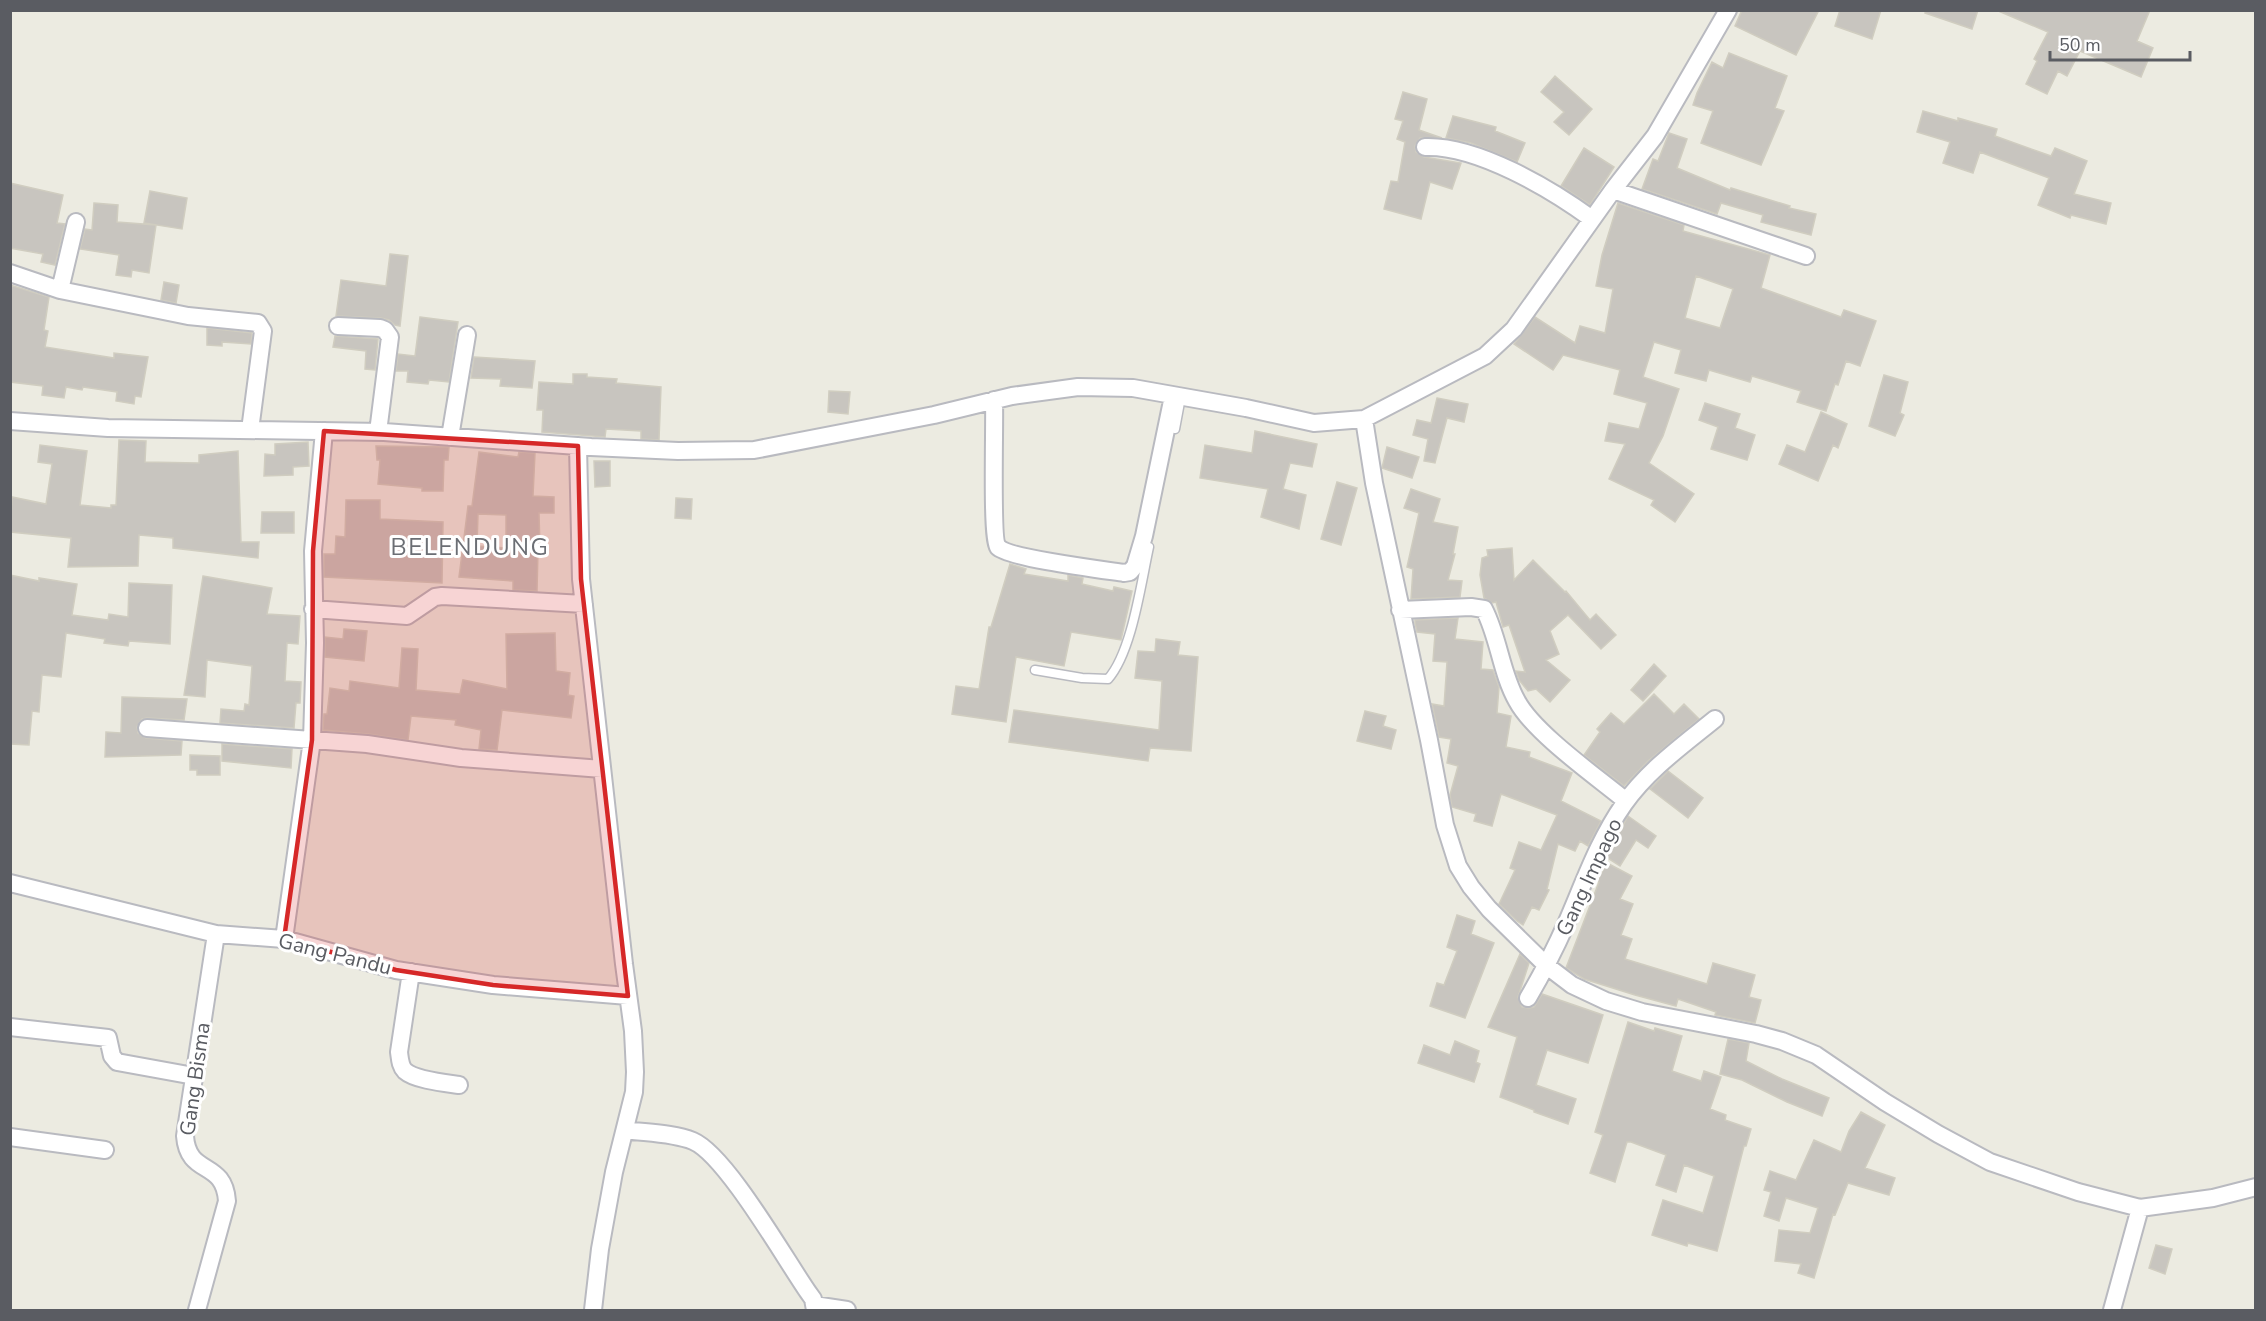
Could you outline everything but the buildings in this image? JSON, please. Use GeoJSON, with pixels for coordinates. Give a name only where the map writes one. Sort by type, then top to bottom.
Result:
{"type":"FeatureCollection","features":[{"type":"Feature","properties":{"kind":"street"},"geometry":{"type":"LineString","coordinates":[[10,421],[108,428],[378,432],[678,451],[754,450],[934,415],[1012,396],[1078,387],[1132,388],[1314,423],[1364,419],[1485,356],[1514,329],[1613,190],[1655,136],[1728,10]]}},
{"type":"Feature","properties":{"kind":"street"},"geometry":{"type":"LineString","coordinates":[[1425,147],[1448,149],[1484,160],[1552,191],[1592,219]]}},
{"type":"Feature","properties":{"kind":"street"},"geometry":{"type":"LineString","coordinates":[[1613,190],[1806,256]]}},
{"type":"Feature","properties":{"kind":"street"},"geometry":{"type":"LineString","coordinates":[[60,290],[76,222]]}},
{"type":"Feature","properties":{"kind":"street"},"geometry":{"type":"LineString","coordinates":[[10,273],[60,290],[188,316],[258,323],[263,331],[250,430]]}},
{"type":"Feature","properties":{"kind":"street"},"geometry":{"type":"LineString","coordinates":[[338,326],[380,328],[385,330],[390,337],[378,432]]}},
{"type":"Feature","properties":{"kind":"street"},"geometry":{"type":"LineString","coordinates":[[450,437],[467,334]]}},
{"type":"Feature","properties":{"kind":"street"},"geometry":{"type":"LineString","coordinates":[[994,400],[994,522],[999,547],[1007,552],[1029,557],[1124,573],[1130,572],[1136,566],[1177,396]]}},
{"type":"Feature","properties":{"kind":"street"},"geometry":{"type":"LineString","coordinates":[[1364,419],[1374,483],[1445,825],[1458,866],[1489,909],[1547,966],[1572,985],[1606,1001],[1641,1012],[1782,1041],[1816,1055],[1885,1102],[1990,1162],[2078,1192],[2140,1208],[2213,1198],[2256,1187]]}},
{"type":"Feature","properties":{"kind":"street"},"geometry":{"type":"LineString","coordinates":[[284,939],[312,740],[315,643],[313,551],[324,431]]}},
{"type":"Feature","properties":{"kind":"street"},"geometry":{"type":"LineString","coordinates":[[578,446],[581,579],[633,1031],[635,1072],[634,1092],[614,1172],[600,1249],[593,1311]]}},
{"type":"Feature","properties":{"kind":"street"},"geometry":{"type":"LineString","coordinates":[[313,609],[407,616],[435,597],[442,596],[584,604]]}},
{"type":"Feature","properties":{"kind":"street"},"geometry":{"type":"LineString","coordinates":[[1400,610],[1482,608],[1489,620],[1510,687],[1525,713],[1555,742],[1626,801]]}},
{"type":"Feature","properties":{"kind":"street","name":"Gang Impago"},"geometry":{"type":"LineString","coordinates":[[1528,998],[1547,966],[1601,843],[1626,801],[1664,761],[1715,719]]}},
{"type":"Feature","properties":{"kind":"street"},"geometry":{"type":"LineString","coordinates":[[147,728],[367,744],[461,758],[602,769]]}},
{"type":"Feature","properties":{"kind":"street","name":"Gang Pandu"},"geometry":{"type":"LineString","coordinates":[[10,883],[216,933],[284,939],[396,970],[493,986],[628,996]]}},
{"type":"Feature","properties":{"kind":"street","name":"Gang Bisma"},"geometry":{"type":"LineString","coordinates":[[197,1311],[227,1201],[223,1183],[216,1174],[193,1160],[186,1147],[185,1136],[216,933]]}},
{"type":"Feature","properties":{"kind":"street"},"geometry":{"type":"LineString","coordinates":[[411,972],[399,1052],[400,1062],[404,1070],[413,1075],[459,1085]]}},
{"type":"Feature","properties":{"kind":"street"},"geometry":{"type":"LineString","coordinates":[[10,1027],[108,1038],[112,1056],[117,1062],[194,1076]]}},
{"type":"Feature","properties":{"kind":"street"},"geometry":{"type":"LineString","coordinates":[[625,1130],[678,1137],[704,1147],[752,1207],[808,1292],[815,1308],[847,1311]]}},
{"type":"Feature","properties":{"kind":"street"},"geometry":{"type":"LineString","coordinates":[[10,1137],[105,1150]]}},
{"type":"Feature","properties":{"kind":"street"},"geometry":{"type":"LineString","coordinates":[[2112,1311],[2140,1208]]}},
{"type":"Feature","properties":{"kind":"lane"},"geometry":{"type":"LineString","coordinates":[[1035,670],[1082,678],[1108,679],[1116,670],[1132,624],[1177,396]]}},
{"type":"Feature","properties":{"kind":"highlighted area"},"geometry":{"type":"Polygon","coordinates":[[[324,431],[578,446],[581,579],[628,996],[493,985],[396,970],[284,939],[312,740],[313,551],[324,431]]]}},
{"type":"Feature","properties":{"kind":"district","name":"BELENDUNG"},"geometry":{"type":"Point","coordinates":[470,547]}}]}
